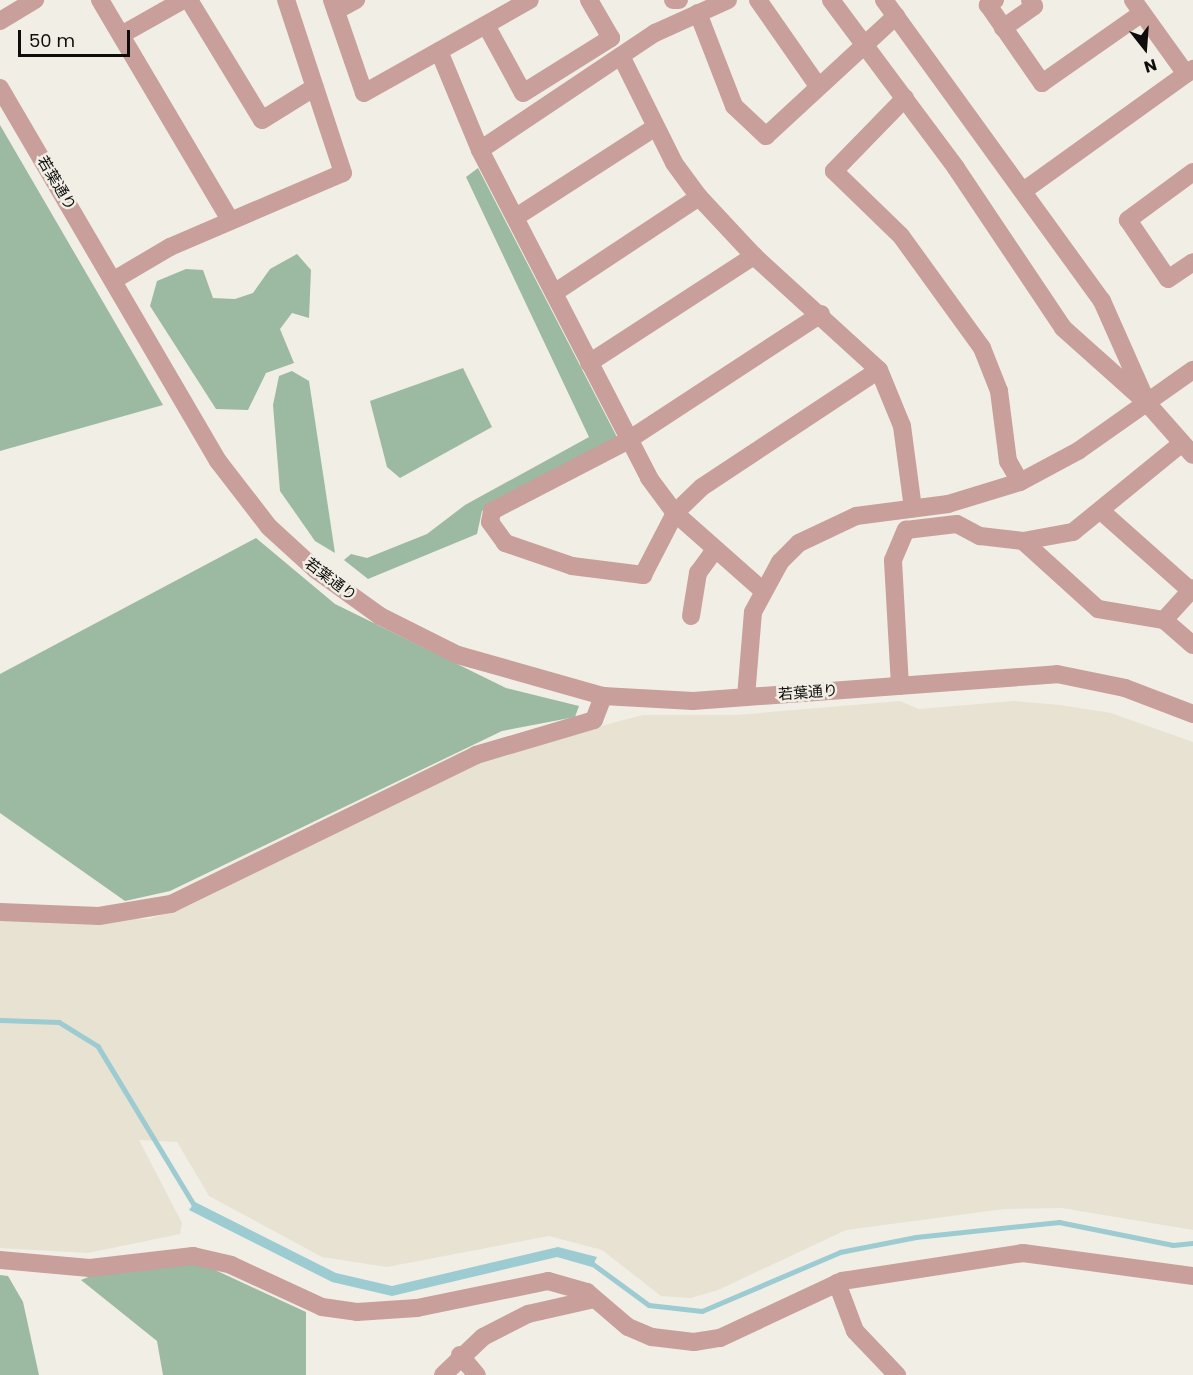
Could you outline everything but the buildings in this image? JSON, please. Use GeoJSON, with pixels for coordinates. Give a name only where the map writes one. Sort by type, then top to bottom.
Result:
{"type":"FeatureCollection","features":[{"type":"Feature","properties":{"kind":"street"},"geometry":{"type":"LineString","coordinates":[[0,21],[35,0]]}},
{"type":"Feature","properties":{"kind":"street"},"geometry":{"type":"LineString","coordinates":[[100,0],[230,220]]}},
{"type":"Feature","properties":{"kind":"street"},"geometry":{"type":"LineString","coordinates":[[121,35],[183,0]]}},
{"type":"Feature","properties":{"kind":"street"},"geometry":{"type":"LineString","coordinates":[[189,0],[262,120],[315,87]]}},
{"type":"Feature","properties":{"kind":"street"},"geometry":{"type":"LineString","coordinates":[[114,280],[230,220],[343,173],[286,0]]}},
{"type":"Feature","properties":{"kind":"street"},"geometry":{"type":"LineString","coordinates":[[356,0],[334,5],[364,93],[530,0]]}},
{"type":"Feature","properties":{"kind":"street"},"geometry":{"type":"LineString","coordinates":[[486,25],[523,93],[611,38],[589,0]]}},
{"type":"Feature","properties":{"kind":"street"},"geometry":{"type":"LineString","coordinates":[[674,0],[679,0]]}},
{"type":"Feature","properties":{"kind":"street"},"geometry":{"type":"LineString","coordinates":[[480,150],[621,56],[698,13],[728,0]]}},
{"type":"Feature","properties":{"kind":"street"},"geometry":{"type":"LineString","coordinates":[[758,0],[818,86]]}},
{"type":"Feature","properties":{"kind":"street"},"geometry":{"type":"LineString","coordinates":[[831,0],[905,98],[1063,328],[1147,403],[1187,449],[1072,532],[1023,541],[980,536],[957,524],[906,530],[893,560],[900,686]]}},
{"type":"Feature","properties":{"kind":"street"},"geometry":{"type":"LineString","coordinates":[[884,0],[1026,189],[1102,301],[1147,403]]}},
{"type":"Feature","properties":{"kind":"street"},"geometry":{"type":"LineString","coordinates":[[995,0],[988,5],[1042,83],[1138,7],[1189,72],[1026,189]]}},
{"type":"Feature","properties":{"kind":"street"},"geometry":{"type":"LineString","coordinates":[[1003,28],[1034,6],[1030,0]]}},
{"type":"Feature","properties":{"kind":"street"},"geometry":{"type":"LineString","coordinates":[[698,13],[734,106],[766,136],[896,16]]}},
{"type":"Feature","properties":{"kind":"street"},"geometry":{"type":"LineString","coordinates":[[439,51],[480,150],[516,217],[627,441],[675,513],[762,590]]}},
{"type":"Feature","properties":{"kind":"street"},"geometry":{"type":"LineString","coordinates":[[621,56],[654,128],[699,197],[754,256],[821,314],[879,370],[902,426],[913,508]]}},
{"type":"Feature","properties":{"kind":"street","name":"若葉通り"},"geometry":{"type":"LineString","coordinates":[[0,88],[218,461],[269,527],[316,570],[380,616],[458,655],[603,696],[654,700],[746,697],[1057,674],[1125,688],[1193,714]]}},
{"type":"Feature","properties":{"kind":"street"},"geometry":{"type":"LineString","coordinates":[[905,98],[834,171],[901,236],[982,348],[999,391],[1008,460],[1020,482]]}},
{"type":"Feature","properties":{"kind":"street"},"geometry":{"type":"LineString","coordinates":[[516,217],[654,128]]}},
{"type":"Feature","properties":{"kind":"street"},"geometry":{"type":"LineString","coordinates":[[1193,172],[1128,220],[1168,279],[1193,262]]}},
{"type":"Feature","properties":{"kind":"street"},"geometry":{"type":"LineString","coordinates":[[554,293],[699,197]]}},
{"type":"Feature","properties":{"kind":"street"},"geometry":{"type":"LineString","coordinates":[[589,363],[754,256]]}},
{"type":"Feature","properties":{"kind":"street"},"geometry":{"type":"LineString","coordinates":[[821,314],[627,441],[492,511],[490,522],[505,543],[572,566],[643,575],[675,513],[702,487],[879,370]]}},
{"type":"Feature","properties":{"kind":"street"},"geometry":{"type":"LineString","coordinates":[[746,697],[746,652],[762,590],[799,543],[825,526],[913,508],[1020,482],[1078,451],[1193,370]]}},
{"type":"Feature","properties":{"kind":"street"},"geometry":{"type":"LineString","coordinates":[[1101,511],[1192,589],[1164,620]]}},
{"type":"Feature","properties":{"kind":"street"},"geometry":{"type":"LineString","coordinates":[[1023,541],[1098,609],[1164,620],[1193,645]]}},
{"type":"Feature","properties":{"kind":"street"},"geometry":{"type":"LineString","coordinates":[[691,616],[693,589],[715,550]]}},
{"type":"Feature","properties":{"kind":"street"},"geometry":{"type":"LineString","coordinates":[[0,912],[99,916],[171,904],[477,755],[594,720],[603,696]]}},
{"type":"Feature","properties":{"kind":"street"},"geometry":{"type":"LineString","coordinates":[[0,1260],[90,1268],[193,1256],[231,1265],[322,1307],[357,1312],[417,1308],[548,1281],[594,1299],[628,1327],[652,1337],[694,1342],[720,1338],[837,1283],[1023,1253],[1193,1276]]}},
{"type":"Feature","properties":{"kind":"street"},"geometry":{"type":"LineString","coordinates":[[837,1283],[855,1331],[897,1375]]}},
{"type":"Feature","properties":{"kind":"street"},"geometry":{"type":"LineString","coordinates":[[443,1375],[460,1354],[528,1314],[594,1299]]}},
{"type":"Feature","properties":{"kind":"street"},"geometry":{"type":"LineString","coordinates":[[460,1354],[477,1375]]}},
{"type":"Feature","properties":{"kind":"shaded area"},"geometry":{"type":"Polygon","coordinates":[[[900,701],[919,709],[1014,701],[1060,705],[1111,713],[1193,742],[1193,1230],[1062,1208],[1004,1209],[846,1230],[718,1290],[691,1298],[661,1296],[602,1250],[549,1236],[387,1267],[322,1257],[209,1196],[177,1142],[139,1140],[182,1223],[180,1234],[88,1253],[0,1248],[0,920],[149,919],[190,905],[490,755],[643,715],[737,715],[900,701]]]}},
{"type":"Feature","properties":{"kind":"green space"},"geometry":{"type":"Polygon","coordinates":[[[0,125],[163,405],[0,451],[0,125]]]}},
{"type":"Feature","properties":{"kind":"green space"},"geometry":{"type":"Polygon","coordinates":[[[478,168],[619,441],[482,511],[477,534],[368,579],[344,560],[351,554],[367,558],[427,534],[465,505],[589,437],[466,177],[478,168]]]}},
{"type":"Feature","properties":{"kind":"green space"},"geometry":{"type":"Polygon","coordinates":[[[297,254],[311,270],[309,318],[292,313],[280,329],[294,363],[266,373],[248,410],[216,409],[150,306],[157,281],[186,269],[203,270],[213,298],[235,299],[253,293],[270,269],[297,254]]]}},
{"type":"Feature","properties":{"kind":"green space"},"geometry":{"type":"Polygon","coordinates":[[[463,368],[492,427],[400,478],[387,467],[370,401],[463,368]]]}},
{"type":"Feature","properties":{"kind":"green space"},"geometry":{"type":"Polygon","coordinates":[[[292,371],[309,381],[335,553],[315,541],[280,491],[273,405],[279,376],[292,371]]]}},
{"type":"Feature","properties":{"kind":"green space"},"geometry":{"type":"Polygon","coordinates":[[[256,538],[335,604],[506,688],[579,706],[575,717],[502,731],[170,891],[125,901],[0,813],[0,674],[256,538]]]}},
{"type":"Feature","properties":{"kind":"green space"},"geometry":{"type":"Polygon","coordinates":[[[200,1263],[306,1312],[306,1375],[163,1375],[157,1341],[81,1280],[96,1274],[200,1263]]]}},
{"type":"Feature","properties":{"kind":"green space"},"geometry":{"type":"Polygon","coordinates":[[[0,1275],[8,1276],[23,1302],[39,1375],[0,1375],[0,1275]]]}},
{"type":"Feature","properties":{"kind":"water"},"geometry":{"type":"Polygon","coordinates":[[[195,1202],[336,1273],[392,1286],[558,1247],[597,1257],[592,1267],[557,1257],[392,1296],[332,1282],[189,1210],[195,1202]]]}},
{"type":"Feature","properties":{"kind":"waterway"},"geometry":{"type":"LineString","coordinates":[[0,1020],[59,1022],[98,1046],[196,1208]]}},
{"type":"Feature","properties":{"kind":"waterway"},"geometry":{"type":"LineString","coordinates":[[589,1261],[649,1305],[702,1311],[840,1252],[916,1237],[1059,1222],[1173,1245],[1193,1243]]}}]}
